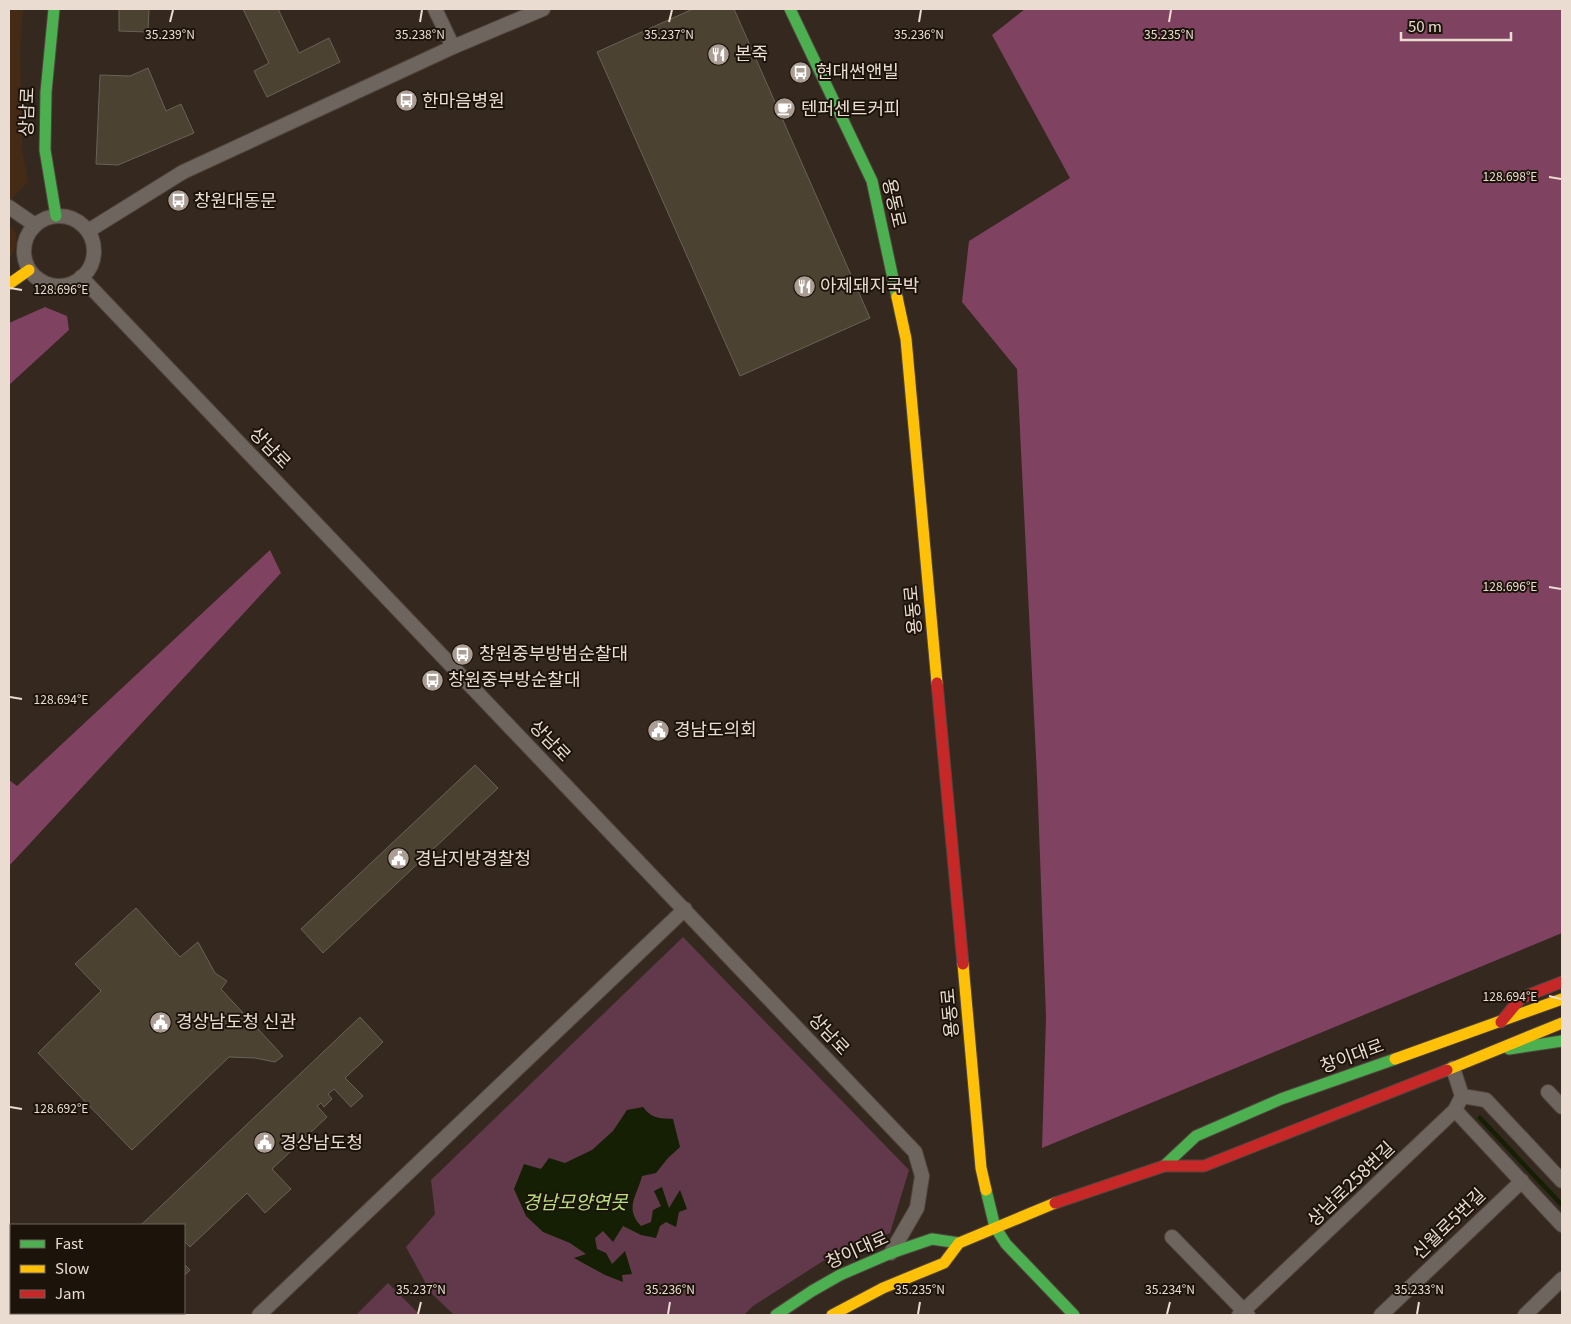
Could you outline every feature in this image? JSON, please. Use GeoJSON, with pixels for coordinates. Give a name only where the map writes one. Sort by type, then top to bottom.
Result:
{"type":"FeatureCollection","features":[{"type":"Feature","properties":{"kind":"main road","name":"상남로"},"geometry":{"type":"LineString","coordinates":[[54,9],[46,92],[45,150],[56,216]]}},
{"type":"Feature","properties":{"kind":"main road","name":"용동로"},"geometry":{"type":"LineString","coordinates":[[790,9],[872,181],[906,339],[981,1168],[995,1227]]}},
{"type":"Feature","properties":{"kind":"main road"},"geometry":{"type":"LineString","coordinates":[[9,284],[29,270]]}},
{"type":"Feature","properties":{"kind":"main road"},"geometry":{"type":"LineString","coordinates":[[1501,1022],[1521,998],[1562,982]]}},
{"type":"Feature","properties":{"kind":"main road","name":"창이대로"},"geometry":{"type":"LineString","coordinates":[[1164,1166],[1196,1136],[1238,1117],[1281,1099],[1562,999]]}},
{"type":"Feature","properties":{"kind":"main road","name":"창이대로"},"geometry":{"type":"LineString","coordinates":[[832,1315],[883,1288],[944,1263],[959,1243],[1052,1204],[1164,1166],[1204,1166],[1562,1023]]}},
{"type":"Feature","properties":{"kind":"main road"},"geometry":{"type":"LineString","coordinates":[[1495,1051],[1562,1041]]}},
{"type":"Feature","properties":{"kind":"main road"},"geometry":{"type":"LineString","coordinates":[[995,1227],[1006,1244],[1074,1315]]}},
{"type":"Feature","properties":{"kind":"main road","name":"창이대로"},"geometry":{"type":"LineString","coordinates":[[776,1315],[840,1274],[891,1253],[932,1239],[959,1243]]}},
{"type":"Feature","properties":{"kind":"street"},"geometry":{"type":"LineString","coordinates":[[435,9],[453,47]]}},
{"type":"Feature","properties":{"kind":"street"},"geometry":{"type":"LineString","coordinates":[[88,231],[183,172],[453,47],[543,9]]}},
{"type":"Feature","properties":{"kind":"street"},"geometry":{"type":"LineString","coordinates":[[9,207],[35,225]]}},
{"type":"Feature","properties":{"kind":"street"},"geometry":{"type":"LineString","coordinates":[[56,216],[67,217],[77,221],[88,231],[92,239],[94,251],[92,263],[86,274],[77,282],[65,286],[53,286],[42,282],[29,270],[24,255],[24,244],[28,233],[35,225],[45,219],[56,216]]}},
{"type":"Feature","properties":{"kind":"street","name":"상남로"},"geometry":{"type":"LineString","coordinates":[[81,278],[916,1152],[922,1176],[917,1208],[891,1253]]}},
{"type":"Feature","properties":{"kind":"street"},"geometry":{"type":"LineString","coordinates":[[258,1315],[685,909]]}},
{"type":"Feature","properties":{"kind":"street"},"geometry":{"type":"LineString","coordinates":[[1453,1068],[1462,1096],[1486,1100],[1562,1181]]}},
{"type":"Feature","properties":{"kind":"street"},"geometry":{"type":"LineString","coordinates":[[1548,1092],[1562,1107]]}},
{"type":"Feature","properties":{"kind":"street","name":"상남로258번길"},"geometry":{"type":"LineString","coordinates":[[1244,1314],[1455,1110],[1462,1096]]}},
{"type":"Feature","properties":{"kind":"street"},"geometry":{"type":"LineString","coordinates":[[1455,1110],[1562,1225]]}},
{"type":"Feature","properties":{"kind":"street","name":"신월로5번길"},"geometry":{"type":"LineString","coordinates":[[1381,1315],[1522,1181]]}},
{"type":"Feature","properties":{"kind":"street"},"geometry":{"type":"LineString","coordinates":[[1172,1237],[1244,1314]]}},
{"type":"Feature","properties":{"kind":"street"},"geometry":{"type":"LineString","coordinates":[[1525,1315],[1562,1278]]}},
{"type":"Feature","properties":{"kind":"shaded area"},"geometry":{"type":"Polygon","coordinates":[[[9,9],[23,9],[20,49],[22,150],[28,181],[9,205],[9,9]]]}},
{"type":"Feature","properties":{"kind":"shaded area"},"geometry":{"type":"Polygon","coordinates":[[[1025,9],[1562,9],[1562,933],[1042,1148],[1046,1017],[1037,777],[1017,369],[962,302],[969,241],[1070,178],[992,35],[1025,9]]]}},
{"type":"Feature","properties":{"kind":"shaded area"},"geometry":{"type":"Polygon","coordinates":[[[9,225],[16,233],[17,244],[9,262],[9,225]]]}},
{"type":"Feature","properties":{"kind":"shaded area"},"geometry":{"type":"Polygon","coordinates":[[[45,307],[67,316],[69,330],[9,385],[9,323],[45,307]]]}},
{"type":"Feature","properties":{"kind":"shaded area"},"geometry":{"type":"Polygon","coordinates":[[[270,550],[281,573],[9,866],[9,780],[17,786],[270,550]]]}},
{"type":"Feature","properties":{"kind":"shaded area"},"geometry":{"type":"Polygon","coordinates":[[[683,937],[909,1170],[890,1233],[834,1254],[753,1306],[744,1315],[454,1315],[431,1293],[406,1247],[435,1214],[431,1180],[683,937]]]}},
{"type":"Feature","properties":{"kind":"shaded area"},"geometry":{"type":"Polygon","coordinates":[[[388,1283],[420,1315],[356,1315],[388,1283]]]}},
{"type":"Feature","properties":{"kind":"water","name":"경남모양연못"},"geometry":{"type":"Polygon","coordinates":[[[643,1107],[653,1116],[673,1119],[680,1147],[656,1173],[642,1176],[633,1202],[633,1213],[636,1220],[641,1226],[651,1222],[653,1210],[661,1206],[654,1191],[662,1187],[669,1208],[680,1190],[687,1209],[679,1212],[676,1227],[666,1222],[660,1226],[656,1238],[641,1235],[623,1226],[613,1242],[603,1231],[595,1238],[597,1249],[606,1253],[612,1264],[625,1251],[632,1274],[622,1275],[623,1282],[605,1275],[574,1258],[586,1254],[570,1243],[543,1232],[526,1216],[514,1189],[524,1164],[541,1169],[549,1158],[565,1163],[592,1150],[613,1131],[627,1110],[643,1107]]]}},
{"type":"Feature","properties":{"kind":"building"},"geometry":{"type":"Polygon","coordinates":[[[119,9],[149,9],[148,32],[119,31],[119,9]]]}},
{"type":"Feature","properties":{"kind":"building"},"geometry":{"type":"Polygon","coordinates":[[[243,9],[278,9],[299,53],[329,38],[340,62],[267,97],[254,71],[269,63],[243,9]]]}},
{"type":"Feature","properties":{"kind":"building"},"geometry":{"type":"Polygon","coordinates":[[[693,9],[734,9],[870,318],[740,376],[597,52],[693,9]]]}},
{"type":"Feature","properties":{"kind":"building"},"geometry":{"type":"Polygon","coordinates":[[[148,68],[166,111],[181,104],[194,133],[118,165],[96,164],[100,75],[130,76],[148,68]]]}},
{"type":"Feature","properties":{"kind":"building","name":"경남지방경찰청"},"geometry":{"type":"Polygon","coordinates":[[[475,765],[498,788],[323,953],[301,929],[475,765]]]}},
{"type":"Feature","properties":{"kind":"building","name":"경상남도청 신관"},"geometry":{"type":"Polygon","coordinates":[[[136,908],[180,957],[198,942],[215,973],[227,981],[221,989],[283,1056],[275,1062],[255,1058],[229,1057],[132,1150],[38,1053],[101,991],[75,964],[136,908]]]}},
{"type":"Feature","properties":{"kind":"building","name":"경상남도청"},"geometry":{"type":"Polygon","coordinates":[[[360,1017],[383,1042],[345,1078],[363,1096],[351,1107],[334,1089],[328,1094],[332,1099],[324,1107],[321,1103],[317,1106],[327,1117],[272,1169],[291,1189],[265,1213],[247,1193],[190,1247],[185,1242],[185,1224],[142,1224],[360,1017]]]}},
{"type":"Feature","properties":{"kind":"building"},"geometry":{"type":"Polygon","coordinates":[[[185,1265],[190,1270],[185,1275],[185,1265]]]}},
{"type":"Feature","properties":{"kind":"waterway"},"geometry":{"type":"LineString","coordinates":[[1480,1118],[1562,1205]]}},
{"type":"Feature","properties":{"kind":"traffic: fast"},"geometry":{"type":"LineString","coordinates":[[54,9],[46,92],[45,150],[56,216]]}},
{"type":"Feature","properties":{"kind":"traffic: fast"},"geometry":{"type":"LineString","coordinates":[[790,9],[872,181],[897,297]]}},
{"type":"Feature","properties":{"kind":"traffic: fast"},"geometry":{"type":"LineString","coordinates":[[1509,1049],[1562,1041]]}},
{"type":"Feature","properties":{"kind":"traffic: fast"},"geometry":{"type":"LineString","coordinates":[[1164,1166],[1196,1136],[1281,1099],[1395,1059]]}},
{"type":"Feature","properties":{"kind":"traffic: fast"},"geometry":{"type":"LineString","coordinates":[[986,1190],[995,1227],[1006,1244],[1074,1315]]}},
{"type":"Feature","properties":{"kind":"traffic: fast"},"geometry":{"type":"LineString","coordinates":[[776,1315],[840,1275],[891,1253],[932,1239],[959,1243]]}},
{"type":"Feature","properties":{"kind":"traffic: slow"},"geometry":{"type":"LineString","coordinates":[[9,284],[29,270]]}},
{"type":"Feature","properties":{"kind":"traffic: slow"},"geometry":{"type":"LineString","coordinates":[[897,297],[906,339],[937,683]]}},
{"type":"Feature","properties":{"kind":"traffic: slow"},"geometry":{"type":"LineString","coordinates":[[963,964],[981,1168],[986,1190]]}},
{"type":"Feature","properties":{"kind":"traffic: slow"},"geometry":{"type":"LineString","coordinates":[[1395,1059],[1562,999]]}},
{"type":"Feature","properties":{"kind":"traffic: slow"},"geometry":{"type":"LineString","coordinates":[[1447,1070],[1562,1023]]}},
{"type":"Feature","properties":{"kind":"traffic: slow"},"geometry":{"type":"LineString","coordinates":[[832,1315],[883,1288],[944,1263],[959,1243],[1055,1203]]}},
{"type":"Feature","properties":{"kind":"traffic: jam"},"geometry":{"type":"LineString","coordinates":[[937,683],[963,964]]}},
{"type":"Feature","properties":{"kind":"traffic: jam"},"geometry":{"type":"LineString","coordinates":[[1501,1022],[1521,998],[1562,982]]}},
{"type":"Feature","properties":{"kind":"traffic: jam"},"geometry":{"type":"LineString","coordinates":[[1055,1203],[1164,1166],[1204,1166],[1447,1070]]}},
{"type":"Feature","properties":{"kind":"place","name":"본죽"},"geometry":{"type":"Point","coordinates":[719,54]}},
{"type":"Feature","properties":{"kind":"place","name":"현대썬앤빌"},"geometry":{"type":"Point","coordinates":[800,72]}},
{"type":"Feature","properties":{"kind":"place","name":"한마음병원"},"geometry":{"type":"Point","coordinates":[406,101]}},
{"type":"Feature","properties":{"kind":"place","name":"텐퍼센트커피"},"geometry":{"type":"Point","coordinates":[785,109]}},
{"type":"Feature","properties":{"kind":"place","name":"창원대동문"},"geometry":{"type":"Point","coordinates":[178,201]}},
{"type":"Feature","properties":{"kind":"place","name":"아제돼지국박"},"geometry":{"type":"Point","coordinates":[804,286]}},
{"type":"Feature","properties":{"kind":"place","name":"창원중부방범순찰대"},"geometry":{"type":"Point","coordinates":[463,654]}},
{"type":"Feature","properties":{"kind":"place","name":"창원중부방순찰대"},"geometry":{"type":"Point","coordinates":[432,680]}},
{"type":"Feature","properties":{"kind":"place","name":"경남도의회"},"geometry":{"type":"Point","coordinates":[658,730]}},
{"type":"Feature","properties":{"kind":"place","name":"경남지방경찰청"},"geometry":{"type":"Point","coordinates":[399,859]}},
{"type":"Feature","properties":{"kind":"place","name":"경상남도청 신관"},"geometry":{"type":"Point","coordinates":[160,1022]}},
{"type":"Feature","properties":{"kind":"place","name":"경상남도청"},"geometry":{"type":"Point","coordinates":[264,1143]}}]}
